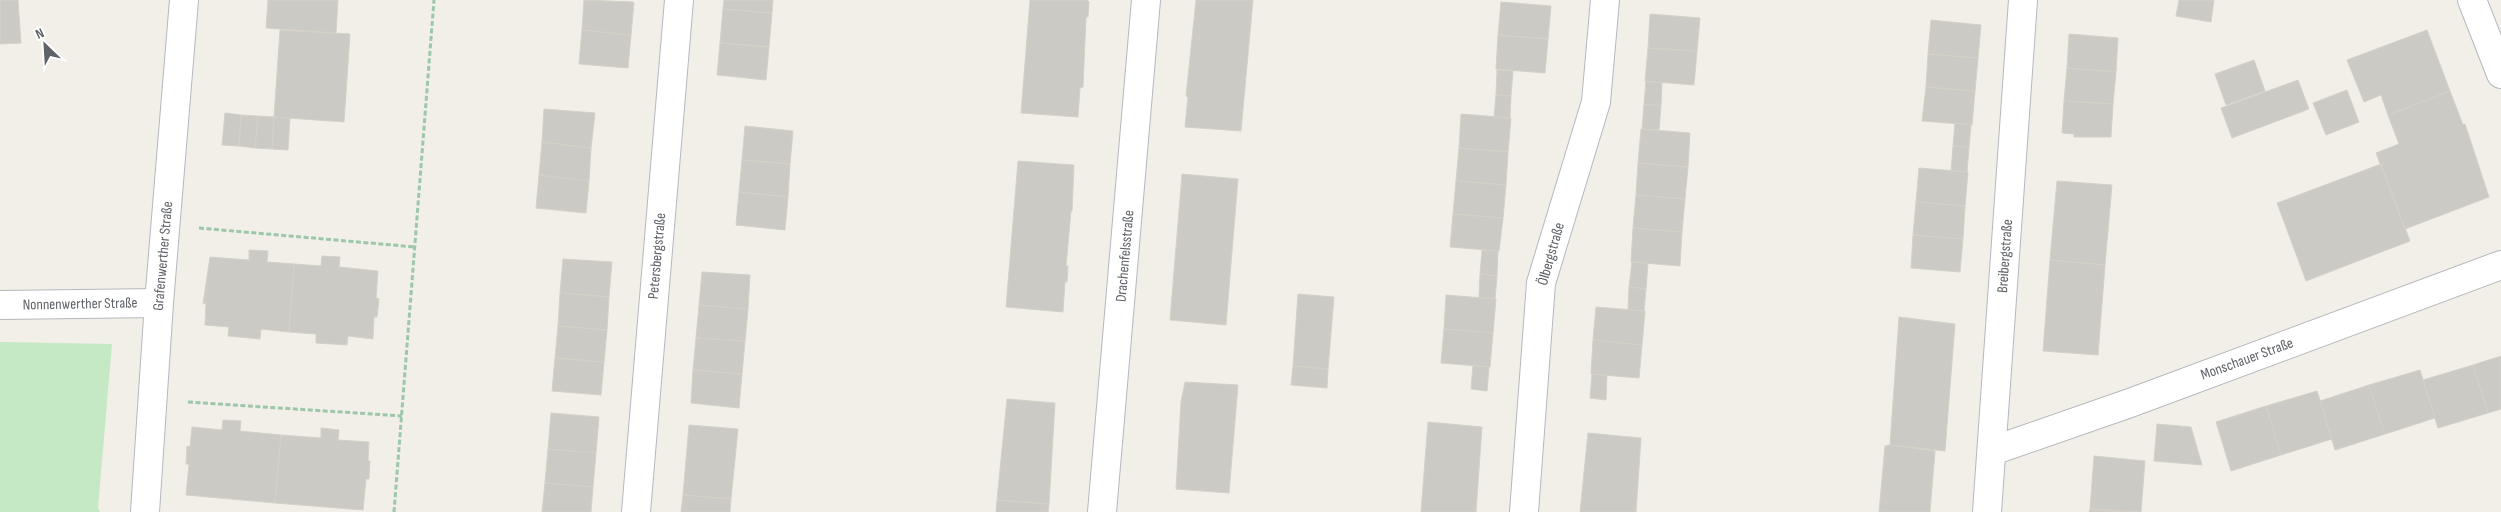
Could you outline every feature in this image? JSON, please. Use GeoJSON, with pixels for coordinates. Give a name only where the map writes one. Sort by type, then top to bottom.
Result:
{"type":"FeatureCollection","features":[{"type":"Feature","properties":{"kind":"street","name":"Grafenwerther Straße"},"geometry":{"type":"LineString","coordinates":[[145,512],[159,303],[184,0]]}},
{"type":"Feature","properties":{"kind":"street","name":"Petersbergstraße"},"geometry":{"type":"LineString","coordinates":[[636,512],[679,0]]}},
{"type":"Feature","properties":{"kind":"street","name":"Drachenfelsstraße"},"geometry":{"type":"LineString","coordinates":[[1102,512],[1120,328],[1146,0]]}},
{"type":"Feature","properties":{"kind":"street","name":"Ölbergstraße"},"geometry":{"type":"LineString","coordinates":[[1524,512],[1541,283],[1596,102],[1605,0]]}},
{"type":"Feature","properties":{"kind":"street","name":"Breibergstraße"},"geometry":{"type":"LineString","coordinates":[[1987,512],[2023,0]]}},
{"type":"Feature","properties":{"kind":"street"},"geometry":{"type":"LineString","coordinates":[[2472,0],[2501,74]]}},
{"type":"Feature","properties":{"kind":"street","name":"Monschauer Straße"},"geometry":{"type":"LineString","coordinates":[[1992,451],[2130,403],[2501,265]]}},
{"type":"Feature","properties":{"kind":"street","name":"Nonnenwerther Straße"},"geometry":{"type":"LineString","coordinates":[[0,305],[159,303]]}},
{"type":"Feature","properties":{"kind":"path"},"geometry":{"type":"LineString","coordinates":[[394,512],[434,0]]}},
{"type":"Feature","properties":{"kind":"path"},"geometry":{"type":"LineString","coordinates":[[166,225],[415,247]]}},
{"type":"Feature","properties":{"kind":"path"},"geometry":{"type":"LineString","coordinates":[[153,400],[402,416]]}},
{"type":"Feature","properties":{"kind":"green space"},"geometry":{"type":"Polygon","coordinates":[[[0,342],[112,344],[98,508],[100,512],[0,512],[0,342]]]}},
{"type":"Feature","properties":{"kind":"building"},"geometry":{"type":"Polygon","coordinates":[[[0,0],[18,0],[21,43],[0,44],[0,0]]]}},
{"type":"Feature","properties":{"kind":"building"},"geometry":{"type":"Polygon","coordinates":[[[268,0],[338,0],[336,33],[266,28],[268,0]]]}},
{"type":"Feature","properties":{"kind":"building"},"geometry":{"type":"Polygon","coordinates":[[[584,0],[634,2],[631,35],[582,30],[584,0]]]}},
{"type":"Feature","properties":{"kind":"building"},"geometry":{"type":"Polygon","coordinates":[[[724,0],[773,0],[772,13],[723,9],[724,0]]]}},
{"type":"Feature","properties":{"kind":"building"},"geometry":{"type":"Polygon","coordinates":[[[1030,0],[1087,0],[1089,2],[1088,17],[1086,17],[1083,87],[1080,88],[1078,117],[1021,113],[1030,0]]]}},
{"type":"Feature","properties":{"kind":"building"},"geometry":{"type":"Polygon","coordinates":[[[1196,0],[1253,0],[1241,131],[1185,127],[1188,97],[1186,96],[1196,0]]]}},
{"type":"Feature","properties":{"kind":"building"},"geometry":{"type":"Polygon","coordinates":[[[2179,0],[2214,0],[2211,22],[2176,16],[2179,0]]]}},
{"type":"Feature","properties":{"kind":"building"},"geometry":{"type":"Polygon","coordinates":[[[1501,2],[1551,6],[1548,39],[1498,35],[1501,2]]]}},
{"type":"Feature","properties":{"kind":"building"},"geometry":{"type":"Polygon","coordinates":[[[723,9],[772,13],[769,47],[720,43],[723,9]]]}},
{"type":"Feature","properties":{"kind":"building"},"geometry":{"type":"Polygon","coordinates":[[[1650,14],[1700,18],[1697,51],[1648,48],[1650,14]]]}},
{"type":"Feature","properties":{"kind":"building"},"geometry":{"type":"Polygon","coordinates":[[[1931,20],[1981,25],[1978,58],[1928,54],[1931,20]]]}},
{"type":"Feature","properties":{"kind":"building"},"geometry":{"type":"Polygon","coordinates":[[[280,30],[350,34],[344,122],[274,117],[280,30]]]}},
{"type":"Feature","properties":{"kind":"building"},"geometry":{"type":"Polygon","coordinates":[[[582,30],[631,35],[628,68],[579,64],[582,30]]]}},
{"type":"Feature","properties":{"kind":"building"},"geometry":{"type":"Polygon","coordinates":[[[2427,30],[2450,91],[2388,115],[2381,95],[2364,102],[2347,60],[2427,30]]]}},
{"type":"Feature","properties":{"kind":"building"},"geometry":{"type":"Polygon","coordinates":[[[2069,34],[2118,38],[2116,72],[2067,68],[2069,34]]]}},
{"type":"Feature","properties":{"kind":"building"},"geometry":{"type":"Polygon","coordinates":[[[1498,35],[1548,39],[1545,73],[1496,69],[1498,35]]]}},
{"type":"Feature","properties":{"kind":"building"},"geometry":{"type":"Polygon","coordinates":[[[720,43],[769,47],[766,80],[717,75],[720,43]]]}},
{"type":"Feature","properties":{"kind":"building"},"geometry":{"type":"Polygon","coordinates":[[[1648,48],[1697,51],[1694,85],[1645,81],[1648,48]]]}},
{"type":"Feature","properties":{"kind":"building"},"geometry":{"type":"Polygon","coordinates":[[[1928,54],[1978,58],[1975,91],[1926,87],[1928,54]]]}},
{"type":"Feature","properties":{"kind":"building"},"geometry":{"type":"Polygon","coordinates":[[[2254,60],[2265,91],[2226,105],[2215,74],[2254,60]]]}},
{"type":"Feature","properties":{"kind":"building"},"geometry":{"type":"Polygon","coordinates":[[[2067,68],[2116,72],[2113,104],[2064,101],[2067,68]]]}},
{"type":"Feature","properties":{"kind":"building"},"geometry":{"type":"Polygon","coordinates":[[[1497,70],[1513,71],[1511,96],[1496,95],[1497,70]]]}},
{"type":"Feature","properties":{"kind":"building"},"geometry":{"type":"Polygon","coordinates":[[[2298,80],[2309,109],[2232,138],[2221,108],[2298,80]]]}},
{"type":"Feature","properties":{"kind":"building"},"geometry":{"type":"Polygon","coordinates":[[[1646,81],[1662,83],[1661,106],[1644,104],[1646,81]]]}},
{"type":"Feature","properties":{"kind":"building"},"geometry":{"type":"Polygon","coordinates":[[[1926,87],[1975,91],[1972,125],[1922,121],[1926,87]]]}},
{"type":"Feature","properties":{"kind":"building"},"geometry":{"type":"Polygon","coordinates":[[[2347,90],[2359,122],[2326,135],[2313,103],[2347,90]]]}},
{"type":"Feature","properties":{"kind":"building"},"geometry":{"type":"Polygon","coordinates":[[[2450,91],[2463,125],[2465,124],[2489,197],[2405,229],[2376,153],[2399,144],[2388,115],[2450,91]]]}},
{"type":"Feature","properties":{"kind":"building"},"geometry":{"type":"Polygon","coordinates":[[[1496,95],[1511,96],[1510,118],[1494,117],[1496,95]]]}},
{"type":"Feature","properties":{"kind":"building"},"geometry":{"type":"Polygon","coordinates":[[[2064,101],[2113,104],[2111,137],[2074,137],[2074,134],[2062,133],[2064,101]]]}},
{"type":"Feature","properties":{"kind":"building"},"geometry":{"type":"Polygon","coordinates":[[[1644,104],[1661,106],[1659,130],[1642,129],[1644,104]]]}},
{"type":"Feature","properties":{"kind":"building"},"geometry":{"type":"Polygon","coordinates":[[[544,109],[595,113],[591,148],[542,142],[544,109]]]}},
{"type":"Feature","properties":{"kind":"building"},"geometry":{"type":"Polygon","coordinates":[[[225,113],[241,115],[239,146],[222,145],[225,113]]]}},
{"type":"Feature","properties":{"kind":"building"},"geometry":{"type":"Polygon","coordinates":[[[1461,114],[1511,118],[1508,152],[1459,148],[1461,114]]]}},
{"type":"Feature","properties":{"kind":"building"},"geometry":{"type":"Polygon","coordinates":[[[241,115],[258,116],[255,148],[239,146],[241,115]]]}},
{"type":"Feature","properties":{"kind":"building"},"geometry":{"type":"Polygon","coordinates":[[[258,116],[274,117],[272,149],[255,148],[258,116]]]}},
{"type":"Feature","properties":{"kind":"building"},"geometry":{"type":"Polygon","coordinates":[[[274,117],[290,118],[288,150],[272,149],[274,117]]]}},
{"type":"Feature","properties":{"kind":"building"},"geometry":{"type":"Polygon","coordinates":[[[1955,123],[1971,125],[1969,147],[1953,146],[1955,123]]]}},
{"type":"Feature","properties":{"kind":"building"},"geometry":{"type":"Polygon","coordinates":[[[745,126],[793,131],[790,164],[742,160],[745,126]]]}},
{"type":"Feature","properties":{"kind":"building"},"geometry":{"type":"Polygon","coordinates":[[[1641,129],[1690,133],[1688,167],[1638,163],[1641,129]]]}},
{"type":"Feature","properties":{"kind":"building"},"geometry":{"type":"Polygon","coordinates":[[[542,142],[591,148],[589,181],[539,175],[542,142]]]}},
{"type":"Feature","properties":{"kind":"building"},"geometry":{"type":"Polygon","coordinates":[[[1953,146],[1969,147],[1967,172],[1951,171],[1953,146]]]}},
{"type":"Feature","properties":{"kind":"building"},"geometry":{"type":"Polygon","coordinates":[[[1459,148],[1508,152],[1506,185],[1456,181],[1459,148]]]}},
{"type":"Feature","properties":{"kind":"building"},"geometry":{"type":"Polygon","coordinates":[[[742,160],[790,164],[788,197],[739,192],[742,160]]]}},
{"type":"Feature","properties":{"kind":"building"},"geometry":{"type":"Polygon","coordinates":[[[1018,161],[1074,165],[1072,211],[1066,266],[1068,266],[1067,282],[1065,282],[1063,312],[1006,307],[1018,161]]]}},
{"type":"Feature","properties":{"kind":"building"},"geometry":{"type":"Polygon","coordinates":[[[1638,163],[1688,167],[1685,199],[1636,195],[1638,163]]]}},
{"type":"Feature","properties":{"kind":"building"},"geometry":{"type":"Polygon","coordinates":[[[2381,164],[2410,241],[2306,281],[2277,203],[2381,164]]]}},
{"type":"Feature","properties":{"kind":"building"},"geometry":{"type":"Polygon","coordinates":[[[1919,168],[1968,172],[1965,206],[1916,202],[1919,168]]]}},
{"type":"Feature","properties":{"kind":"building"},"geometry":{"type":"Polygon","coordinates":[[[1182,174],[1238,179],[1226,325],[1170,320],[1182,174]]]}},
{"type":"Feature","properties":{"kind":"building"},"geometry":{"type":"Polygon","coordinates":[[[539,175],[589,181],[586,213],[536,208],[539,175]]]}},
{"type":"Feature","properties":{"kind":"building"},"geometry":{"type":"Polygon","coordinates":[[[1456,181],[1506,185],[1503,218],[1453,214],[1456,181]]]}},
{"type":"Feature","properties":{"kind":"building"},"geometry":{"type":"Polygon","coordinates":[[[2057,181],[2112,185],[2105,265],[2050,260],[2057,181]]]}},
{"type":"Feature","properties":{"kind":"building"},"geometry":{"type":"Polygon","coordinates":[[[739,192],[788,197],[785,230],[736,225],[739,192]]]}},
{"type":"Feature","properties":{"kind":"building"},"geometry":{"type":"Polygon","coordinates":[[[1636,195],[1685,199],[1682,232],[1633,228],[1636,195]]]}},
{"type":"Feature","properties":{"kind":"building"},"geometry":{"type":"Polygon","coordinates":[[[1916,202],[1965,206],[1963,239],[1913,235],[1916,202]]]}},
{"type":"Feature","properties":{"kind":"building"},"geometry":{"type":"Polygon","coordinates":[[[1453,214],[1503,218],[1499,251],[1450,247],[1453,214]]]}},
{"type":"Feature","properties":{"kind":"building"},"geometry":{"type":"Polygon","coordinates":[[[1633,228],[1682,232],[1680,266],[1631,262],[1633,228]]]}},
{"type":"Feature","properties":{"kind":"building"},"geometry":{"type":"Polygon","coordinates":[[[1913,235],[1963,239],[1960,272],[1911,268],[1913,235]]]}},
{"type":"Feature","properties":{"kind":"building"},"geometry":{"type":"Polygon","coordinates":[[[249,250],[268,251],[267,262],[294,264],[289,332],[261,329],[260,339],[228,336],[229,327],[205,325],[206,303],[203,304],[210,257],[249,260],[249,250]]]}},
{"type":"Feature","properties":{"kind":"building"},"geometry":{"type":"Polygon","coordinates":[[[1482,250],[1498,251],[1497,276],[1480,274],[1482,250]]]}},
{"type":"Feature","properties":{"kind":"building"},"geometry":{"type":"Polygon","coordinates":[[[322,256],[340,257],[339,267],[378,271],[376,298],[379,299],[377,317],[374,317],[373,339],[348,336],[347,345],[316,343],[316,334],[289,332],[294,264],[321,266],[322,256]]]}},
{"type":"Feature","properties":{"kind":"building"},"geometry":{"type":"Polygon","coordinates":[[[563,259],[612,262],[609,297],[560,293],[563,259]]]}},
{"type":"Feature","properties":{"kind":"building"},"geometry":{"type":"Polygon","coordinates":[[[2050,260],[2105,265],[2098,355],[2043,351],[2050,260]]]}},
{"type":"Feature","properties":{"kind":"building"},"geometry":{"type":"Polygon","coordinates":[[[1632,262],[1648,263],[1646,289],[1629,287],[1632,262]]]}},
{"type":"Feature","properties":{"kind":"building"},"geometry":{"type":"Polygon","coordinates":[[[702,272],[750,275],[748,309],[699,305],[702,272]]]}},
{"type":"Feature","properties":{"kind":"building"},"geometry":{"type":"Polygon","coordinates":[[[1480,274],[1497,276],[1495,299],[1479,298],[1480,274]]]}},
{"type":"Feature","properties":{"kind":"building"},"geometry":{"type":"Polygon","coordinates":[[[1629,287],[1646,289],[1644,311],[1628,310],[1629,287]]]}},
{"type":"Feature","properties":{"kind":"building"},"geometry":{"type":"Polygon","coordinates":[[[560,293],[609,297],[607,330],[558,326],[560,293]]]}},
{"type":"Feature","properties":{"kind":"building"},"geometry":{"type":"Polygon","coordinates":[[[1298,294],[1334,297],[1328,369],[1293,366],[1298,294]]]}},
{"type":"Feature","properties":{"kind":"building"},"geometry":{"type":"Polygon","coordinates":[[[1446,295],[1496,299],[1493,333],[1444,329],[1446,295]]]}},
{"type":"Feature","properties":{"kind":"building"},"geometry":{"type":"Polygon","coordinates":[[[699,305],[748,309],[745,341],[696,338],[699,305]]]}},
{"type":"Feature","properties":{"kind":"building"},"geometry":{"type":"Polygon","coordinates":[[[1596,307],[1645,311],[1642,345],[1593,340],[1596,307]]]}},
{"type":"Feature","properties":{"kind":"building"},"geometry":{"type":"Polygon","coordinates":[[[1899,317],[1955,324],[1945,451],[1890,445],[1899,317]]]}},
{"type":"Feature","properties":{"kind":"building"},"geometry":{"type":"Polygon","coordinates":[[[558,326],[607,330],[604,362],[555,358],[558,326]]]}},
{"type":"Feature","properties":{"kind":"building"},"geometry":{"type":"Polygon","coordinates":[[[1444,329],[1493,333],[1490,367],[1441,363],[1444,329]]]}},
{"type":"Feature","properties":{"kind":"building"},"geometry":{"type":"Polygon","coordinates":[[[696,338],[745,341],[742,374],[693,370],[696,338]]]}},
{"type":"Feature","properties":{"kind":"building"},"geometry":{"type":"Polygon","coordinates":[[[1593,340],[1642,345],[1639,378],[1591,374],[1593,340]]]}},
{"type":"Feature","properties":{"kind":"building"},"geometry":{"type":"Polygon","coordinates":[[[2501,356],[2501,409],[2488,413],[2473,365],[2501,356]]]}},
{"type":"Feature","properties":{"kind":"building"},"geometry":{"type":"Polygon","coordinates":[[[555,358],[604,362],[601,395],[552,391],[555,358]]]}},
{"type":"Feature","properties":{"kind":"building"},"geometry":{"type":"Polygon","coordinates":[[[1473,365],[1489,367],[1487,391],[1471,389],[1473,365]]]}},
{"type":"Feature","properties":{"kind":"building"},"geometry":{"type":"Polygon","coordinates":[[[2473,365],[2488,413],[2438,428],[2423,380],[2473,365]]]}},
{"type":"Feature","properties":{"kind":"building"},"geometry":{"type":"Polygon","coordinates":[[[1293,366],[1328,369],[1327,388],[1291,385],[1293,366]]]}},
{"type":"Feature","properties":{"kind":"building"},"geometry":{"type":"Polygon","coordinates":[[[693,370],[742,374],[739,408],[691,403],[693,370]]]}},
{"type":"Feature","properties":{"kind":"building"},"geometry":{"type":"Polygon","coordinates":[[[2420,370],[2435,418],[2385,434],[2369,385],[2420,370]]]}},
{"type":"Feature","properties":{"kind":"building"},"geometry":{"type":"Polygon","coordinates":[[[1592,374],[1607,375],[1606,400],[1590,398],[1592,374]]]}},
{"type":"Feature","properties":{"kind":"building"},"geometry":{"type":"Polygon","coordinates":[[[1185,382],[1238,385],[1229,493],[1176,489],[1181,402],[1185,382]]]}},
{"type":"Feature","properties":{"kind":"building"},"geometry":{"type":"Polygon","coordinates":[[[2369,385],[2385,434],[2335,450],[2320,401],[2369,385]]]}},
{"type":"Feature","properties":{"kind":"building"},"geometry":{"type":"Polygon","coordinates":[[[2317,391],[2332,439],[2281,455],[2266,406],[2317,391]]]}},
{"type":"Feature","properties":{"kind":"building"},"geometry":{"type":"Polygon","coordinates":[[[1007,399],[1055,403],[1049,504],[997,500],[1007,399]]]}},
{"type":"Feature","properties":{"kind":"building"},"geometry":{"type":"Polygon","coordinates":[[[2266,406],[2281,455],[2231,471],[2216,422],[2266,406]]]}},
{"type":"Feature","properties":{"kind":"building"},"geometry":{"type":"Polygon","coordinates":[[[551,413],[599,417],[596,453],[548,449],[551,413]]]}},
{"type":"Feature","properties":{"kind":"building"},"geometry":{"type":"Polygon","coordinates":[[[223,420],[241,421],[240,431],[281,435],[275,503],[186,495],[189,464],[186,464],[187,446],[190,447],[192,427],[222,430],[223,420]]]}},
{"type":"Feature","properties":{"kind":"building"},"geometry":{"type":"Polygon","coordinates":[[[1428,422],[1482,427],[1476,512],[1421,512],[1428,422]]]}},
{"type":"Feature","properties":{"kind":"building"},"geometry":{"type":"Polygon","coordinates":[[[2157,424],[2191,427],[2202,465],[2154,461],[2157,424]]]}},
{"type":"Feature","properties":{"kind":"building"},"geometry":{"type":"Polygon","coordinates":[[[689,425],[738,429],[731,499],[683,495],[689,425]]]}},
{"type":"Feature","properties":{"kind":"building"},"geometry":{"type":"Polygon","coordinates":[[[321,428],[339,430],[338,440],[369,442],[369,479],[366,479],[363,510],[275,503],[281,435],[321,438],[321,428]]]}},
{"type":"Feature","properties":{"kind":"building"},"geometry":{"type":"Polygon","coordinates":[[[1588,433],[1641,438],[1636,512],[1580,512],[1588,433]]]}},
{"type":"Feature","properties":{"kind":"building"},"geometry":{"type":"Polygon","coordinates":[[[1885,446],[1935,451],[1930,512],[1879,512],[1885,446]]]}},
{"type":"Feature","properties":{"kind":"building"},"geometry":{"type":"Polygon","coordinates":[[[548,449],[596,453],[593,487],[545,483],[548,449]]]}},
{"type":"Feature","properties":{"kind":"building"},"geometry":{"type":"Polygon","coordinates":[[[2094,456],[2145,461],[2141,512],[2090,509],[2094,456]]]}},
{"type":"Feature","properties":{"kind":"building"},"geometry":{"type":"Polygon","coordinates":[[[545,483],[593,487],[591,512],[542,512],[545,483]]]}},
{"type":"Feature","properties":{"kind":"building"},"geometry":{"type":"Polygon","coordinates":[[[683,495],[731,499],[730,512],[681,512],[683,495]]]}},
{"type":"Feature","properties":{"kind":"building"},"geometry":{"type":"Polygon","coordinates":[[[997,500],[1049,504],[1048,512],[996,512],[997,500]]]}},
{"type":"Feature","properties":{"kind":"building"},"geometry":{"type":"Polygon","coordinates":[[[2090,509],[2130,512],[2089,512],[2090,509]]]}}]}
